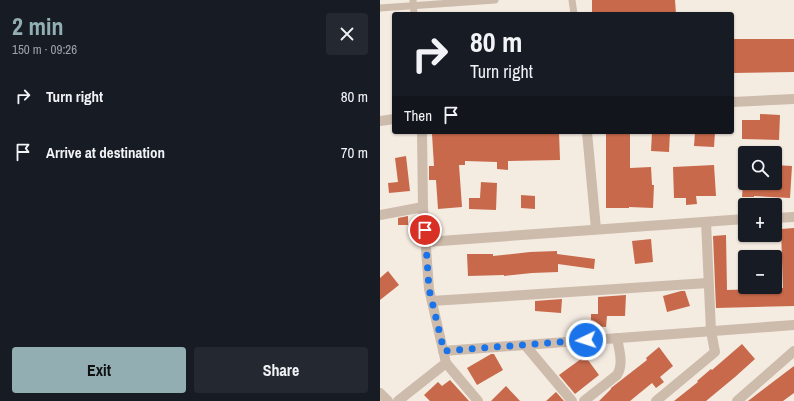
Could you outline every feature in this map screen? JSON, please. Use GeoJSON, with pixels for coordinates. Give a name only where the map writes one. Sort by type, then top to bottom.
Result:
{"type":"FeatureCollection","features":[{"type":"Feature","properties":{"kind":"street"},"geometry":{"type":"LineString","coordinates":[[734,102],[794,99]]}},
{"type":"Feature","properties":{"kind":"street"},"geometry":{"type":"LineString","coordinates":[[380,121],[392,119]]}},
{"type":"Feature","properties":{"kind":"street"},"geometry":{"type":"LineString","coordinates":[[422,134],[423,207],[429,289],[446,363],[478,401]]}},
{"type":"Feature","properties":{"kind":"street"},"geometry":{"type":"LineString","coordinates":[[587,134],[596,229]]}},
{"type":"Feature","properties":{"kind":"street"},"geometry":{"type":"LineString","coordinates":[[380,215],[423,207]]}},
{"type":"Feature","properties":{"kind":"street"},"geometry":{"type":"LineString","coordinates":[[782,218],[794,217]]}},
{"type":"Feature","properties":{"kind":"street"},"geometry":{"type":"LineString","coordinates":[[426,242],[738,220]]}},
{"type":"Feature","properties":{"kind":"street"},"geometry":{"type":"LineString","coordinates":[[656,401],[715,352],[711,331],[706,222]]}},
{"type":"Feature","properties":{"kind":"street"},"geometry":{"type":"LineString","coordinates":[[432,301],[708,283]]}},
{"type":"Feature","properties":{"kind":"street"},"geometry":{"type":"LineString","coordinates":[[444,351],[794,325]]}},
{"type":"Feature","properties":{"kind":"street"},"geometry":{"type":"LineString","coordinates":[[584,401],[619,372],[621,366],[617,338]]}},
{"type":"Feature","properties":{"kind":"street"},"geometry":{"type":"LineString","coordinates":[[525,345],[572,401]]}},
{"type":"Feature","properties":{"kind":"street"},"geometry":{"type":"LineString","coordinates":[[737,401],[794,351]]}},
{"type":"Feature","properties":{"kind":"street"},"geometry":{"type":"LineString","coordinates":[[398,401],[446,363]]}},
{"type":"Feature","properties":{"kind":"street"},"geometry":{"type":"LineString","coordinates":[[380,393],[388,401]]}},
{"type":"Feature","properties":{"kind":"lane"},"geometry":{"type":"LineString","coordinates":[[380,8],[413,7],[494,0]]}},
{"type":"Feature","properties":{"kind":"lane"},"geometry":{"type":"LineString","coordinates":[[572,0],[574,12]]}},
{"type":"Feature","properties":{"kind":"building"},"geometry":{"type":"Polygon","coordinates":[[[592,0],[675,0],[676,12],[592,12],[592,0]]]}},
{"type":"Feature","properties":{"kind":"building"},"geometry":{"type":"Polygon","coordinates":[[[734,39],[794,39],[794,72],[734,73],[734,39]]]}},
{"type":"Feature","properties":{"kind":"building"},"geometry":{"type":"Polygon","coordinates":[[[760,114],[780,115],[779,140],[742,139],[742,120],[760,120],[760,114]]]}},
{"type":"Feature","properties":{"kind":"building"},"geometry":{"type":"Polygon","coordinates":[[[432,134],[559,134],[560,160],[508,161],[508,170],[497,169],[497,162],[465,161],[465,165],[459,165],[462,207],[438,209],[436,180],[429,180],[429,166],[434,166],[432,134]]]}},
{"type":"Feature","properties":{"kind":"building"},"geometry":{"type":"Polygon","coordinates":[[[606,134],[630,134],[630,168],[651,167],[652,185],[654,185],[653,208],[606,208],[606,134]]]}},
{"type":"Feature","properties":{"kind":"building"},"geometry":{"type":"Polygon","coordinates":[[[652,134],[670,134],[669,152],[651,151],[652,134]]]}},
{"type":"Feature","properties":{"kind":"building"},"geometry":{"type":"Polygon","coordinates":[[[695,134],[715,134],[714,147],[694,146],[695,134]]]}},
{"type":"Feature","properties":{"kind":"building"},"geometry":{"type":"Polygon","coordinates":[[[406,156],[410,191],[389,193],[388,183],[398,182],[395,158],[406,156]]]}},
{"type":"Feature","properties":{"kind":"building"},"geometry":{"type":"Polygon","coordinates":[[[714,165],[716,196],[696,196],[697,204],[686,205],[686,198],[674,198],[673,167],[714,165]]]}},
{"type":"Feature","properties":{"kind":"building"},"geometry":{"type":"Polygon","coordinates":[[[782,165],[792,166],[790,198],[754,196],[742,197],[742,190],[782,190],[782,165]]]}},
{"type":"Feature","properties":{"kind":"building"},"geometry":{"type":"Polygon","coordinates":[[[481,182],[497,183],[496,210],[469,209],[469,198],[480,198],[481,182]]]}},
{"type":"Feature","properties":{"kind":"building"},"geometry":{"type":"Polygon","coordinates":[[[521,195],[535,196],[535,209],[521,208],[521,195]]]}},
{"type":"Feature","properties":{"kind":"building"},"geometry":{"type":"Polygon","coordinates":[[[408,216],[408,225],[398,225],[398,218],[408,216]]]}},
{"type":"Feature","properties":{"kind":"building"},"geometry":{"type":"Polygon","coordinates":[[[794,228],[794,306],[716,308],[713,236],[726,235],[727,290],[738,290],[738,294],[782,294],[782,229],[794,228]]]}},
{"type":"Feature","properties":{"kind":"building"},"geometry":{"type":"Polygon","coordinates":[[[651,239],[653,262],[635,264],[632,241],[651,239]]]}},
{"type":"Feature","properties":{"kind":"building"},"geometry":{"type":"Polygon","coordinates":[[[557,251],[557,254],[595,259],[594,269],[558,264],[558,272],[504,276],[468,276],[467,254],[493,254],[493,256],[557,251]]]}},
{"type":"Feature","properties":{"kind":"building"},"geometry":{"type":"Polygon","coordinates":[[[388,271],[399,285],[380,300],[380,278],[388,271]]]}},
{"type":"Feature","properties":{"kind":"building"},"geometry":{"type":"Polygon","coordinates":[[[685,291],[690,306],[667,312],[663,296],[685,291]]]}},
{"type":"Feature","properties":{"kind":"building"},"geometry":{"type":"Polygon","coordinates":[[[626,295],[625,316],[607,316],[606,327],[591,326],[591,314],[598,314],[598,297],[626,295]]]}},
{"type":"Feature","properties":{"kind":"building"},"geometry":{"type":"Polygon","coordinates":[[[562,299],[561,313],[535,311],[535,301],[562,299]]]}},
{"type":"Feature","properties":{"kind":"building"},"geometry":{"type":"Polygon","coordinates":[[[742,344],[755,359],[735,377],[706,401],[674,401],[698,382],[697,381],[742,344]]]}},
{"type":"Feature","properties":{"kind":"building"},"geometry":{"type":"Polygon","coordinates":[[[659,347],[673,366],[660,377],[664,382],[656,388],[652,383],[630,401],[599,401],[611,388],[647,360],[646,358],[659,347]]]}},
{"type":"Feature","properties":{"kind":"building"},"geometry":{"type":"Polygon","coordinates":[[[491,354],[494,354],[503,370],[477,385],[467,368],[491,354]]]}},
{"type":"Feature","properties":{"kind":"building"},"geometry":{"type":"Polygon","coordinates":[[[585,356],[599,375],[575,394],[559,375],[585,356]]]}},
{"type":"Feature","properties":{"kind":"building"},"geometry":{"type":"Polygon","coordinates":[[[794,366],[794,393],[783,401],[748,401],[794,366]]]}},
{"type":"Feature","properties":{"kind":"building"},"geometry":{"type":"Polygon","coordinates":[[[450,380],[469,401],[430,401],[424,395],[438,382],[442,386],[450,380]]]}},
{"type":"Feature","properties":{"kind":"building"},"geometry":{"type":"Polygon","coordinates":[[[506,386],[520,401],[491,401],[506,386]]]}},
{"type":"Feature","properties":{"kind":"building"},"geometry":{"type":"Polygon","coordinates":[[[556,392],[564,401],[546,401],[556,392]]]}},
{"type":"Feature","properties":{"kind":"route"},"geometry":{"type":"LineString","coordinates":[[425,230],[429,289],[444,351],[586,340]]}}]}
